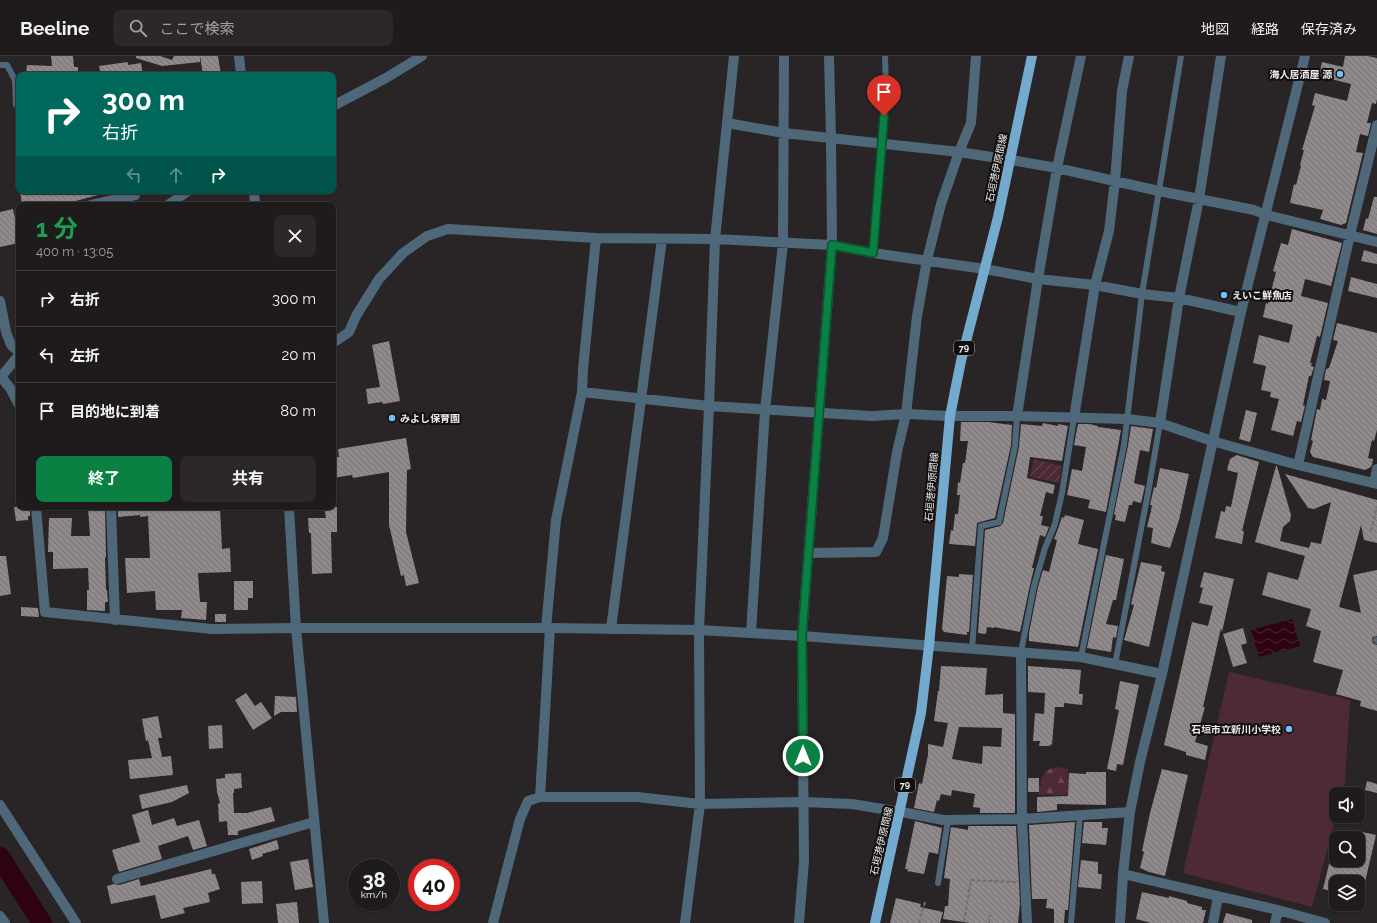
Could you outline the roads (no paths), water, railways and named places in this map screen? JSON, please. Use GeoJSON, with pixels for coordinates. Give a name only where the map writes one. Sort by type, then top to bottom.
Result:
{"type":"FeatureCollection","features":[{"type":"Feature","properties":{"kind":"main road","name":"石垣港伊原間線"},"geometry":{"type":"LineString","coordinates":[[875,923],[921,714],[929,646],[950,416],[961,361],[1011,160],[1032,56]]}},
{"type":"Feature","properties":{"kind":"street"},"geometry":{"type":"LineString","coordinates":[[239,56],[241,72]]}},
{"type":"Feature","properties":{"kind":"street"},"geometry":{"type":"LineString","coordinates":[[336,104],[386,78],[422,56]]}},
{"type":"Feature","properties":{"kind":"street"},"geometry":{"type":"LineString","coordinates":[[685,923],[700,804],[699,630],[715,239],[734,56]]}},
{"type":"Feature","properties":{"kind":"street"},"geometry":{"type":"LineString","coordinates":[[750,633],[766,410],[783,243],[784,56]]}},
{"type":"Feature","properties":{"kind":"street"},"geometry":{"type":"LineString","coordinates":[[799,923],[804,861],[802,636],[832,245],[829,56]]}},
{"type":"Feature","properties":{"kind":"street"},"geometry":{"type":"LineString","coordinates":[[809,553],[876,552],[883,538],[897,452],[906,414],[916,316],[927,260],[941,204],[971,123],[976,56]]}},
{"type":"Feature","properties":{"kind":"street"},"geometry":{"type":"LineString","coordinates":[[1017,416],[1057,168],[1081,56]]}},
{"type":"Feature","properties":{"kind":"street"},"geometry":{"type":"LineString","coordinates":[[1074,418],[1095,285],[1109,231],[1115,181],[1122,91],[1129,56]]}},
{"type":"Feature","properties":{"kind":"street"},"geometry":{"type":"LineString","coordinates":[[1160,423],[1179,298],[1198,199],[1221,56]]}},
{"type":"Feature","properties":{"kind":"street"},"geometry":{"type":"LineString","coordinates":[[1120,923],[1123,874],[1130,812],[1140,762],[1162,674],[1241,312],[1305,56]]}},
{"type":"Feature","properties":{"kind":"street"},"geometry":{"type":"LineString","coordinates":[[727,123],[784,134],[959,152],[1057,168],[1159,191],[1254,210],[1266,215],[1377,242]]}},
{"type":"Feature","properties":{"kind":"street"},"geometry":{"type":"LineString","coordinates":[[1298,465],[1377,125]]}},
{"type":"Feature","properties":{"kind":"street"},"geometry":{"type":"LineString","coordinates":[[104,202],[135,194]]}},
{"type":"Feature","properties":{"kind":"street"},"geometry":{"type":"LineString","coordinates":[[175,202],[184,194]]}},
{"type":"Feature","properties":{"kind":"street"},"geometry":{"type":"LineString","coordinates":[[336,341],[348,332],[379,279],[403,254],[427,236],[448,229],[596,238],[715,239],[832,245],[873,253],[985,269],[1038,279],[1095,285],[1142,294],[1179,298],[1241,312]]}},
{"type":"Feature","properties":{"kind":"street"},"geometry":{"type":"LineString","coordinates":[[540,798],[548,628],[556,520],[582,392],[596,238]]}},
{"type":"Feature","properties":{"kind":"street"},"geometry":{"type":"LineString","coordinates":[[612,628],[662,239]]}},
{"type":"Feature","properties":{"kind":"street"},"geometry":{"type":"LineString","coordinates":[[0,301],[6,332],[11,345],[16,349]]}},
{"type":"Feature","properties":{"kind":"street"},"geometry":{"type":"LineString","coordinates":[[16,359],[0,378],[10,388],[16,399]]}},
{"type":"Feature","properties":{"kind":"street"},"geometry":{"type":"LineString","coordinates":[[582,392],[709,406],[872,416],[906,414],[1127,419],[1160,423],[1212,441],[1298,465],[1375,483],[1377,469]]}},
{"type":"Feature","properties":{"kind":"street"},"geometry":{"type":"LineString","coordinates":[[36,510],[45,612],[212,629],[612,628],[699,630],[802,636],[1081,657],[1162,674]]}},
{"type":"Feature","properties":{"kind":"street"},"geometry":{"type":"LineString","coordinates":[[111,510],[115,620]]}},
{"type":"Feature","properties":{"kind":"street"},"geometry":{"type":"LineString","coordinates":[[289,510],[296,628],[324,923]]}},
{"type":"Feature","properties":{"kind":"street"},"geometry":{"type":"LineString","coordinates":[[1021,652],[1022,818],[1028,923]]}},
{"type":"Feature","properties":{"kind":"street"},"geometry":{"type":"LineString","coordinates":[[493,923],[520,819],[528,801],[540,798],[637,797],[700,804],[803,802],[852,804],[943,820],[1022,818],[1130,812]]}},
{"type":"Feature","properties":{"kind":"street"},"geometry":{"type":"LineString","coordinates":[[0,805],[76,923]]}},
{"type":"Feature","properties":{"kind":"street"},"geometry":{"type":"LineString","coordinates":[[116,879],[314,822]]}},
{"type":"Feature","properties":{"kind":"street"},"geometry":{"type":"LineString","coordinates":[[1123,874],[1278,910],[1326,923]]}},
{"type":"Feature","properties":{"kind":"street"},"geometry":{"type":"LineString","coordinates":[[1213,923],[1218,897]]}},
{"type":"Feature","properties":{"kind":"street"},"geometry":{"type":"LineString","coordinates":[[1275,923],[1278,910]]}},
{"type":"Feature","properties":{"kind":"street"},"geometry":{"type":"LineString","coordinates":[[0,916],[5,923]]}},
{"type":"Feature","properties":{"kind":"lane"},"geometry":{"type":"LineString","coordinates":[[873,253],[886,87],[885,56]]}},
{"type":"Feature","properties":{"kind":"lane"},"geometry":{"type":"LineString","coordinates":[[1081,657],[1124,445],[1142,294],[1181,56]]}},
{"type":"Feature","properties":{"kind":"lane"},"geometry":{"type":"LineString","coordinates":[[0,64],[7,65],[15,80],[16,105]]}},
{"type":"Feature","properties":{"kind":"lane"},"geometry":{"type":"LineString","coordinates":[[972,649],[981,526],[999,522],[1014,446],[1017,416]]}},
{"type":"Feature","properties":{"kind":"lane"},"geometry":{"type":"LineString","coordinates":[[1021,652],[1034,586],[1045,548],[1055,524],[1074,418]]}},
{"type":"Feature","properties":{"kind":"lane"},"geometry":{"type":"LineString","coordinates":[[1115,664],[1160,423]]}},
{"type":"Feature","properties":{"kind":"lane"},"geometry":{"type":"LineString","coordinates":[[1071,923],[1080,815]]}},
{"type":"Feature","properties":{"kind":"lane"},"geometry":{"type":"LineString","coordinates":[[938,883],[948,820]]}},
{"type":"Feature","properties":{"kind":"water"},"geometry":{"type":"Polygon","coordinates":[[[1292,619],[1300,646],[1259,657],[1251,630],[1292,619]]]}},
{"type":"Feature","properties":{"kind":"waterway"},"geometry":{"type":"LineString","coordinates":[[0,857],[42,923]]}},
{"type":"Feature","properties":{"kind":"place","name":"海人居酒屋 源"},"geometry":{"type":"Point","coordinates":[1340,74]}},
{"type":"Feature","properties":{"kind":"place","name":"えいこ鮮魚店"},"geometry":{"type":"Point","coordinates":[1224,295]}},
{"type":"Feature","properties":{"kind":"place","name":"みよし保育園"},"geometry":{"type":"Point","coordinates":[392,418]}},
{"type":"Feature","properties":{"kind":"place","name":"石垣市立新川小学校"},"geometry":{"type":"Point","coordinates":[1289,729]}}]}
